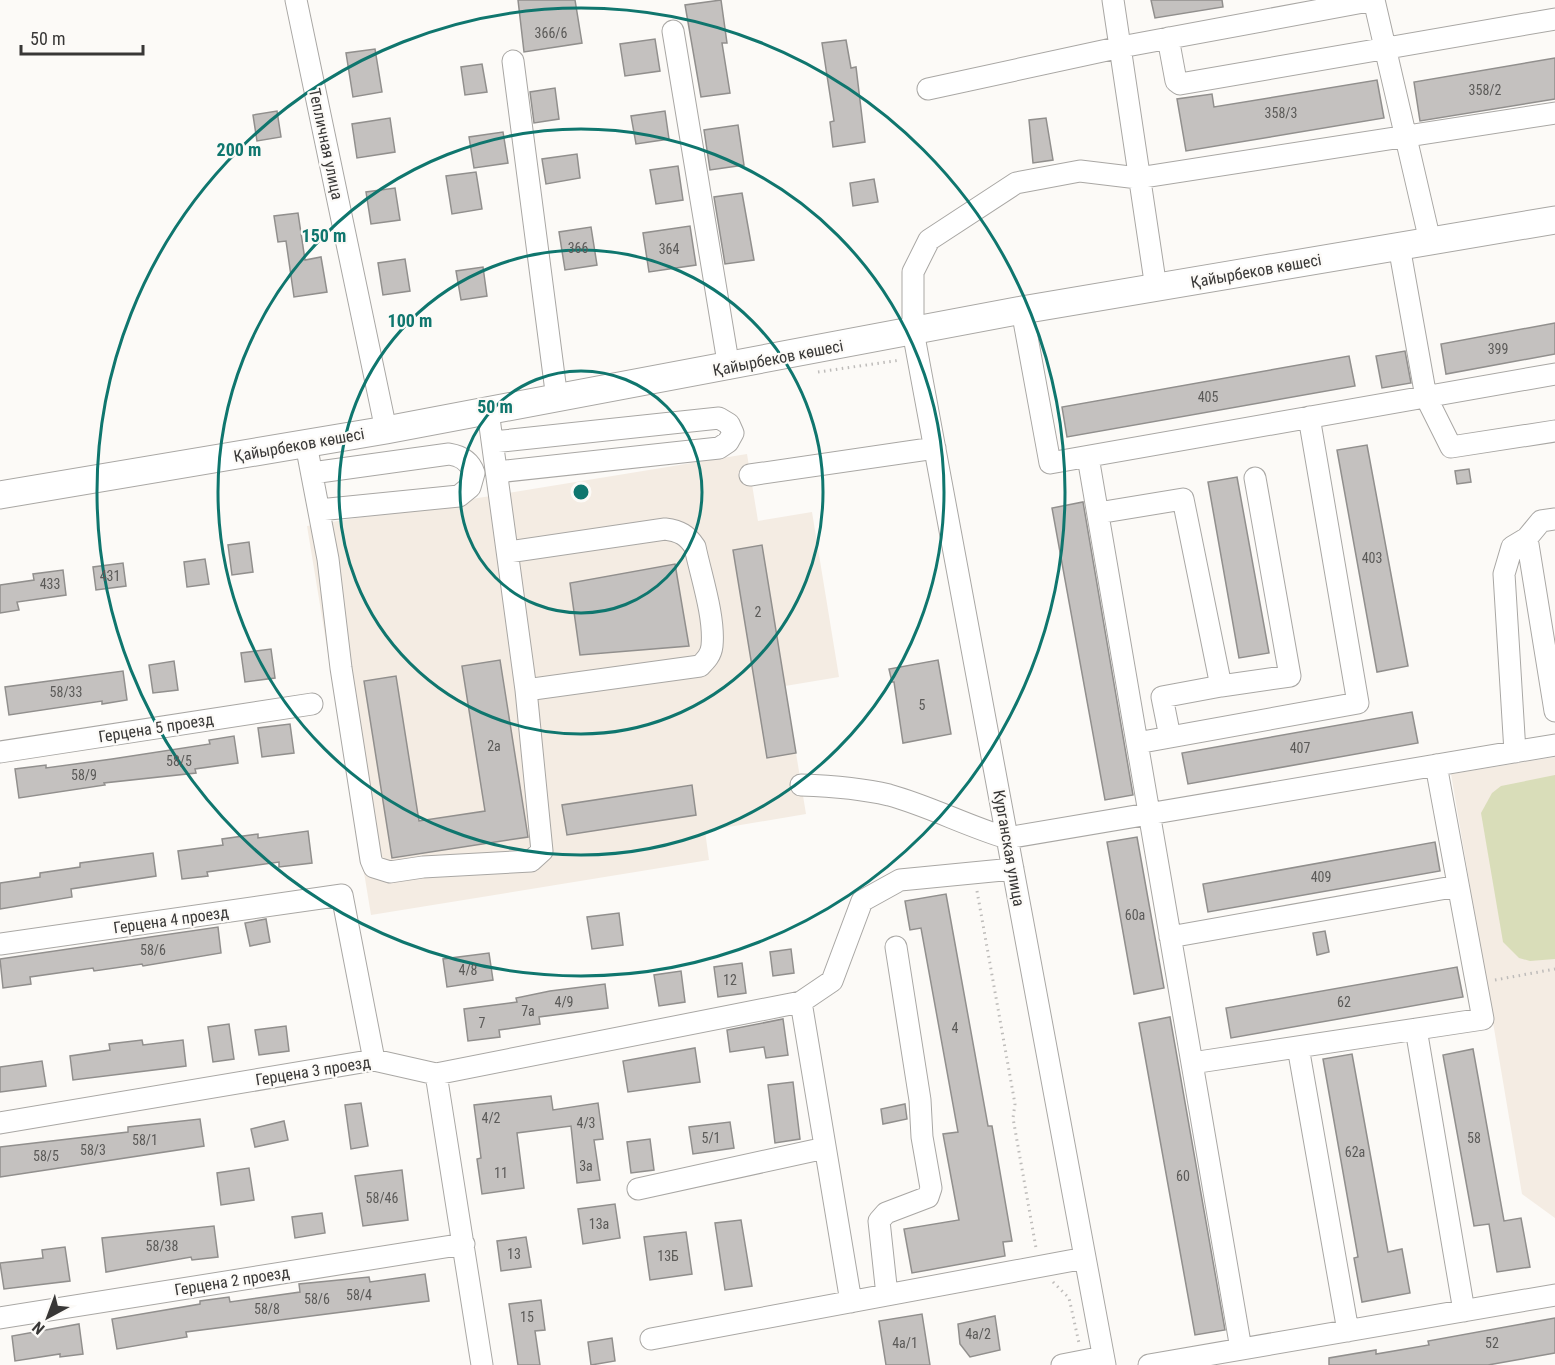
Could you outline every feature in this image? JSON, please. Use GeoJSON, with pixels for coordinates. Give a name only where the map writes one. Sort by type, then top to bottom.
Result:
{"type":"FeatureCollection","features":[{"type":"Feature","properties":{"kind":"main road","name":"Қайырбеков көшесі"},"geometry":{"type":"LineString","coordinates":[[0,495],[306,444],[729,368],[1022,310],[1555,220]]}},
{"type":"Feature","properties":{"kind":"street","name":"Тепличная улица"},"geometry":{"type":"LineString","coordinates":[[296,0],[386,430]]}},
{"type":"Feature","properties":{"kind":"street"},"geometry":{"type":"LineString","coordinates":[[1113,0],[1156,288]]}},
{"type":"Feature","properties":{"kind":"street"},"geometry":{"type":"LineString","coordinates":[[928,89],[1120,47],[1374,0],[1430,241]]}},
{"type":"Feature","properties":{"kind":"street"},"geometry":{"type":"LineString","coordinates":[[1168,38],[1176,81],[1180,84],[1555,19]]}},
{"type":"Feature","properties":{"kind":"street"},"geometry":{"type":"LineString","coordinates":[[673,31],[729,368]]}},
{"type":"Feature","properties":{"kind":"street"},"geometry":{"type":"LineString","coordinates":[[513,61],[557,399]]}},
{"type":"Feature","properties":{"kind":"street","name":"Курганская улица"},"geometry":{"type":"LineString","coordinates":[[1097,1361],[1085,1258],[913,331],[913,272],[929,240],[1016,183],[1080,171],[1138,178],[1555,113]]}},
{"type":"Feature","properties":{"kind":"street"},"geometry":{"type":"LineString","coordinates":[[1399,246],[1426,397],[1451,447],[1555,431]]}},
{"type":"Feature","properties":{"kind":"street"},"geometry":{"type":"LineString","coordinates":[[1022,310],[1050,463],[1555,374]]}},
{"type":"Feature","properties":{"kind":"street"},"geometry":{"type":"LineString","coordinates":[[306,444],[319,510],[341,668],[374,867],[390,872],[423,867],[531,861],[542,851],[526,690],[488,411]]}},
{"type":"Feature","properties":{"kind":"street"},"geometry":{"type":"LineString","coordinates":[[1137,743],[1358,703],[1309,417]]}},
{"type":"Feature","properties":{"kind":"street"},"geometry":{"type":"LineString","coordinates":[[493,442],[719,418],[729,424],[733,433],[728,442],[719,448],[497,472]]}},
{"type":"Feature","properties":{"kind":"street"},"geometry":{"type":"LineString","coordinates":[[750,475],[935,448]]}},
{"type":"Feature","properties":{"kind":"street"},"geometry":{"type":"LineString","coordinates":[[312,473],[449,454],[459,455],[474,473],[470,487],[459,496],[319,510]]}},
{"type":"Feature","properties":{"kind":"street"},"geometry":{"type":"LineString","coordinates":[[1088,457],[1241,1349]]}},
{"type":"Feature","properties":{"kind":"street"},"geometry":{"type":"LineString","coordinates":[[1170,737],[1162,697],[1290,676],[1255,478]]}},
{"type":"Feature","properties":{"kind":"street"},"geometry":{"type":"LineString","coordinates":[[1098,513],[1183,499],[1221,686]]}},
{"type":"Feature","properties":{"kind":"street"},"geometry":{"type":"LineString","coordinates":[[1515,752],[1504,573],[1512,547],[1527,538],[1541,521],[1555,519]]}},
{"type":"Feature","properties":{"kind":"street"},"geometry":{"type":"LineString","coordinates":[[508,552],[665,529],[680,531],[696,547],[710,623],[712,646],[709,657],[700,666],[526,690]]}},
{"type":"Feature","properties":{"kind":"street"},"geometry":{"type":"LineString","coordinates":[[1527,538],[1555,711]]}},
{"type":"Feature","properties":{"kind":"street","name":"Герцена 5 проезд"},"geometry":{"type":"LineString","coordinates":[[0,752],[312,704]]}},
{"type":"Feature","properties":{"kind":"street"},"geometry":{"type":"LineString","coordinates":[[801,785],[831,786],[889,795],[977,829],[1007,838],[1555,745]]}},
{"type":"Feature","properties":{"kind":"street"},"geometry":{"type":"LineString","coordinates":[[1192,1064],[1483,1019],[1436,765]]}},
{"type":"Feature","properties":{"kind":"street"},"geometry":{"type":"LineString","coordinates":[[851,1302],[801,1002],[832,981],[862,901],[900,880],[1013,869]]}},
{"type":"Feature","properties":{"kind":"street"},"geometry":{"type":"LineString","coordinates":[[1170,937],[1458,886]]}},
{"type":"Feature","properties":{"kind":"street","name":"Герцена 4 проезд"},"geometry":{"type":"LineString","coordinates":[[0,945],[342,895],[374,1060]]}},
{"type":"Feature","properties":{"kind":"street"},"geometry":{"type":"LineString","coordinates":[[887,1296],[879,1221],[886,1213],[928,1197],[931,1188],[897,947]]}},
{"type":"Feature","properties":{"kind":"street","name":"Герцена 3 проезд"},"geometry":{"type":"LineString","coordinates":[[0,1123],[374,1060],[436,1074],[801,1002]]}},
{"type":"Feature","properties":{"kind":"street"},"geometry":{"type":"LineString","coordinates":[[1416,1029],[1464,1311]]}},
{"type":"Feature","properties":{"kind":"street"},"geometry":{"type":"LineString","coordinates":[[1298,1047],[1348,1331]]}},
{"type":"Feature","properties":{"kind":"street"},"geometry":{"type":"LineString","coordinates":[[436,1074],[482,1365]]}},
{"type":"Feature","properties":{"kind":"street"},"geometry":{"type":"LineString","coordinates":[[638,1189],[825,1148]]}},
{"type":"Feature","properties":{"kind":"street","name":"Герцена 2 проезд"},"geometry":{"type":"LineString","coordinates":[[0,1318],[464,1244]]}},
{"type":"Feature","properties":{"kind":"street"},"geometry":{"type":"LineString","coordinates":[[651,1339],[1085,1258]]}},
{"type":"Feature","properties":{"kind":"street"},"geometry":{"type":"LineString","coordinates":[[1149,1365],[1555,1295]]}},
{"type":"Feature","properties":{"kind":"street"},"geometry":{"type":"LineString","coordinates":[[1062,1365],[1097,1361]]}},
{"type":"Feature","properties":{"kind":"path"},"geometry":{"type":"LineString","coordinates":[[977,873],[977,892],[1015,1104],[1013,1118],[1039,1267],[1069,1298],[1097,1361]]}},
{"type":"Feature","properties":{"kind":"path"},"geometry":{"type":"LineString","coordinates":[[1476,984],[1555,969]]}},
{"type":"Feature","properties":{"kind":"shaded area"},"geometry":{"type":"Polygon","coordinates":[[[747,454],[758,521],[812,512],[839,677],[785,686],[806,814],[705,831],[709,860],[371,915],[307,526],[747,454]]]}},
{"type":"Feature","properties":{"kind":"shaded area"},"geometry":{"type":"Polygon","coordinates":[[[1555,757],[1555,1218],[1522,1194],[1451,774],[1555,757]]]}},
{"type":"Feature","properties":{"kind":"green space"},"geometry":{"type":"Polygon","coordinates":[[[1555,775],[1555,959],[1530,961],[1519,958],[1503,942],[1481,813],[1492,793],[1501,786],[1555,775]]]}},
{"type":"Feature","properties":{"kind":"building"},"geometry":{"type":"Polygon","coordinates":[[[518,0],[575,0],[582,43],[524,52],[518,0]]]}},
{"type":"Feature","properties":{"kind":"building"},"geometry":{"type":"Polygon","coordinates":[[[721,0],[727,43],[722,43],[730,93],[701,97],[685,5],[721,0]]]}},
{"type":"Feature","properties":{"kind":"building"},"geometry":{"type":"Polygon","coordinates":[[[1151,0],[1222,0],[1223,7],[1155,18],[1151,0]]]}},
{"type":"Feature","properties":{"kind":"building"},"geometry":{"type":"Polygon","coordinates":[[[655,39],[660,71],[625,76],[620,44],[655,39]]]}},
{"type":"Feature","properties":{"kind":"building"},"geometry":{"type":"Polygon","coordinates":[[[846,40],[851,68],[856,67],[865,142],[833,147],[830,122],[834,121],[822,43],[846,40]]]}},
{"type":"Feature","properties":{"kind":"building"},"geometry":{"type":"Polygon","coordinates":[[[375,49],[382,92],[353,97],[346,53],[375,49]]]}},
{"type":"Feature","properties":{"kind":"building"},"geometry":{"type":"Polygon","coordinates":[[[1555,58],[1555,99],[1420,121],[1414,82],[1555,58]]]}},
{"type":"Feature","properties":{"kind":"building"},"geometry":{"type":"Polygon","coordinates":[[[482,64],[487,92],[465,95],[461,67],[482,64]]]}},
{"type":"Feature","properties":{"kind":"building"},"geometry":{"type":"Polygon","coordinates":[[[1377,80],[1384,118],[1186,151],[1177,99],[1212,94],[1214,107],[1377,80]]]}},
{"type":"Feature","properties":{"kind":"building"},"geometry":{"type":"Polygon","coordinates":[[[555,88],[559,119],[534,123],[530,92],[555,88]]]}},
{"type":"Feature","properties":{"kind":"building"},"geometry":{"type":"Polygon","coordinates":[[[277,111],[281,137],[257,141],[253,115],[277,111]]]}},
{"type":"Feature","properties":{"kind":"building"},"geometry":{"type":"Polygon","coordinates":[[[665,111],[669,139],[636,144],[631,116],[665,111]]]}},
{"type":"Feature","properties":{"kind":"building"},"geometry":{"type":"Polygon","coordinates":[[[390,118],[395,152],[357,158],[352,124],[390,118]]]}},
{"type":"Feature","properties":{"kind":"building"},"geometry":{"type":"Polygon","coordinates":[[[1046,118],[1053,160],[1033,163],[1029,120],[1046,118]]]}},
{"type":"Feature","properties":{"kind":"building"},"geometry":{"type":"Polygon","coordinates":[[[738,125],[744,165],[710,170],[704,130],[738,125]]]}},
{"type":"Feature","properties":{"kind":"building"},"geometry":{"type":"Polygon","coordinates":[[[503,132],[508,163],[474,168],[469,137],[503,132]]]}},
{"type":"Feature","properties":{"kind":"building"},"geometry":{"type":"Polygon","coordinates":[[[577,154],[580,178],[546,184],[542,159],[577,154]]]}},
{"type":"Feature","properties":{"kind":"building"},"geometry":{"type":"Polygon","coordinates":[[[678,166],[683,200],[656,204],[650,170],[678,166]]]}},
{"type":"Feature","properties":{"kind":"building"},"geometry":{"type":"Polygon","coordinates":[[[476,172],[482,209],[452,214],[446,176],[476,172]]]}},
{"type":"Feature","properties":{"kind":"building"},"geometry":{"type":"Polygon","coordinates":[[[874,179],[878,202],[853,206],[850,183],[874,179]]]}},
{"type":"Feature","properties":{"kind":"building"},"geometry":{"type":"Polygon","coordinates":[[[395,188],[400,220],[371,224],[366,192],[395,188]]]}},
{"type":"Feature","properties":{"kind":"building"},"geometry":{"type":"Polygon","coordinates":[[[742,193],[754,260],[725,264],[714,197],[742,193]]]}},
{"type":"Feature","properties":{"kind":"building"},"geometry":{"type":"Polygon","coordinates":[[[298,213],[305,260],[321,257],[327,292],[294,297],[286,241],[278,242],[274,216],[298,213]]]}},
{"type":"Feature","properties":{"kind":"building"},"geometry":{"type":"Polygon","coordinates":[[[690,226],[696,265],[649,272],[643,233],[690,226]]]}},
{"type":"Feature","properties":{"kind":"building"},"geometry":{"type":"Polygon","coordinates":[[[591,227],[597,265],[565,270],[559,232],[591,227]]]}},
{"type":"Feature","properties":{"kind":"building"},"geometry":{"type":"Polygon","coordinates":[[[405,259],[410,291],[383,295],[378,263],[405,259]]]}},
{"type":"Feature","properties":{"kind":"building"},"geometry":{"type":"Polygon","coordinates":[[[483,267],[487,296],[461,300],[456,271],[483,267]]]}},
{"type":"Feature","properties":{"kind":"building"},"geometry":{"type":"Polygon","coordinates":[[[1555,323],[1555,354],[1446,374],[1441,344],[1555,323]]]}},
{"type":"Feature","properties":{"kind":"building"},"geometry":{"type":"Polygon","coordinates":[[[1405,351],[1411,383],[1382,388],[1376,356],[1405,351]]]}},
{"type":"Feature","properties":{"kind":"building"},"geometry":{"type":"Polygon","coordinates":[[[1349,356],[1355,386],[1067,437],[1062,407],[1349,356]]]}},
{"type":"Feature","properties":{"kind":"building"},"geometry":{"type":"Polygon","coordinates":[[[1367,445],[1408,666],[1377,672],[1337,450],[1367,445]]]}},
{"type":"Feature","properties":{"kind":"building"},"geometry":{"type":"Polygon","coordinates":[[[1469,469],[1471,482],[1457,484],[1455,471],[1469,469]]]}},
{"type":"Feature","properties":{"kind":"building"},"geometry":{"type":"Polygon","coordinates":[[[1237,477],[1269,653],[1239,658],[1208,482],[1237,477]]]}},
{"type":"Feature","properties":{"kind":"building"},"geometry":{"type":"Polygon","coordinates":[[[1083,502],[1133,795],[1105,800],[1052,508],[1083,502]]]}},
{"type":"Feature","properties":{"kind":"building"},"geometry":{"type":"Polygon","coordinates":[[[249,542],[253,572],[232,575],[228,545],[249,542]]]}},
{"type":"Feature","properties":{"kind":"building"},"geometry":{"type":"Polygon","coordinates":[[[762,545],[796,753],[767,758],[733,550],[762,545]]]}},
{"type":"Feature","properties":{"kind":"building"},"geometry":{"type":"Polygon","coordinates":[[[205,559],[209,584],[187,587],[184,562],[205,559]]]}},
{"type":"Feature","properties":{"kind":"building"},"geometry":{"type":"Polygon","coordinates":[[[123,563],[126,586],[96,590],[93,567],[123,563]]]}},
{"type":"Feature","properties":{"kind":"building"},"geometry":{"type":"Polygon","coordinates":[[[675,564],[689,646],[580,655],[570,583],[675,564]]]}},
{"type":"Feature","properties":{"kind":"building"},"geometry":{"type":"Polygon","coordinates":[[[63,570],[66,595],[17,602],[19,610],[0,613],[0,585],[34,580],[33,574],[63,570]]]}},
{"type":"Feature","properties":{"kind":"building"},"geometry":{"type":"Polygon","coordinates":[[[271,649],[275,678],[245,682],[241,653],[271,649]]]}},
{"type":"Feature","properties":{"kind":"building"},"geometry":{"type":"Polygon","coordinates":[[[500,660],[528,837],[392,858],[364,681],[396,676],[419,821],[485,811],[462,666],[500,660]]]}},
{"type":"Feature","properties":{"kind":"building"},"geometry":{"type":"Polygon","coordinates":[[[938,660],[951,734],[903,743],[894,682],[892,682],[889,669],[938,660]]]}},
{"type":"Feature","properties":{"kind":"building"},"geometry":{"type":"Polygon","coordinates":[[[174,661],[178,690],[153,693],[149,665],[174,661]]]}},
{"type":"Feature","properties":{"kind":"building"},"geometry":{"type":"Polygon","coordinates":[[[123,671],[127,700],[102,704],[102,701],[9,715],[5,687],[123,671]]]}},
{"type":"Feature","properties":{"kind":"building"},"geometry":{"type":"Polygon","coordinates":[[[1412,712],[1418,743],[1188,784],[1182,753],[1412,712]]]}},
{"type":"Feature","properties":{"kind":"building"},"geometry":{"type":"Polygon","coordinates":[[[290,724],[294,753],[262,757],[258,728],[290,724]]]}},
{"type":"Feature","properties":{"kind":"building"},"geometry":{"type":"Polygon","coordinates":[[[234,736],[238,763],[195,769],[196,773],[104,783],[105,785],[19,798],[15,769],[46,765],[46,768],[112,759],[210,744],[209,740],[234,736]]]}},
{"type":"Feature","properties":{"kind":"building"},"geometry":{"type":"Polygon","coordinates":[[[692,785],[696,815],[567,835],[562,805],[692,785]]]}},
{"type":"Feature","properties":{"kind":"building"},"geometry":{"type":"Polygon","coordinates":[[[308,831],[312,863],[279,867],[279,862],[207,872],[208,876],[182,879],[178,851],[223,845],[222,839],[258,834],[258,838],[308,831]]]}},
{"type":"Feature","properties":{"kind":"building"},"geometry":{"type":"Polygon","coordinates":[[[1137,837],[1164,988],[1134,994],[1107,842],[1137,837]]]}},
{"type":"Feature","properties":{"kind":"building"},"geometry":{"type":"Polygon","coordinates":[[[1435,842],[1440,871],[1208,912],[1203,884],[1435,842]]]}},
{"type":"Feature","properties":{"kind":"building"},"geometry":{"type":"Polygon","coordinates":[[[153,853],[156,876],[71,889],[72,897],[0,909],[0,883],[40,877],[40,873],[80,867],[80,863],[153,853]]]}},
{"type":"Feature","properties":{"kind":"building"},"geometry":{"type":"Polygon","coordinates":[[[946,894],[988,1126],[992,1126],[1012,1241],[1003,1242],[1005,1256],[912,1273],[904,1229],[959,1220],[943,1134],[958,1132],[921,928],[910,930],[905,901],[946,894]]]}},
{"type":"Feature","properties":{"kind":"building"},"geometry":{"type":"Polygon","coordinates":[[[619,913],[623,945],[592,949],[587,917],[619,913]]]}},
{"type":"Feature","properties":{"kind":"building"},"geometry":{"type":"Polygon","coordinates":[[[266,919],[270,942],[250,946],[245,923],[266,919]]]}},
{"type":"Feature","properties":{"kind":"building"},"geometry":{"type":"Polygon","coordinates":[[[218,927],[221,953],[143,966],[142,964],[94,971],[93,968],[30,977],[31,984],[3,988],[0,959],[218,927]]]}},
{"type":"Feature","properties":{"kind":"building"},"geometry":{"type":"Polygon","coordinates":[[[1325,931],[1329,952],[1317,955],[1313,933],[1325,931]]]}},
{"type":"Feature","properties":{"kind":"building"},"geometry":{"type":"Polygon","coordinates":[[[791,949],[794,973],[773,976],[770,952],[791,949]]]}},
{"type":"Feature","properties":{"kind":"building"},"geometry":{"type":"Polygon","coordinates":[[[489,953],[493,980],[447,987],[443,959],[489,953]]]}},
{"type":"Feature","properties":{"kind":"building"},"geometry":{"type":"Polygon","coordinates":[[[742,963],[746,993],[718,997],[714,967],[742,963]]]}},
{"type":"Feature","properties":{"kind":"building"},"geometry":{"type":"Polygon","coordinates":[[[1457,967],[1463,997],[1231,1038],[1226,1008],[1457,967]]]}},
{"type":"Feature","properties":{"kind":"building"},"geometry":{"type":"Polygon","coordinates":[[[681,971],[685,1002],[659,1006],[654,975],[681,971]]]}},
{"type":"Feature","properties":{"kind":"building"},"geometry":{"type":"Polygon","coordinates":[[[605,984],[608,1008],[539,1017],[540,1024],[499,1030],[500,1037],[468,1041],[464,1009],[517,1002],[516,998],[550,991],[605,984]]]}},
{"type":"Feature","properties":{"kind":"building"},"geometry":{"type":"Polygon","coordinates":[[[1170,1017],[1225,1330],[1195,1335],[1139,1023],[1170,1017]]]}},
{"type":"Feature","properties":{"kind":"building"},"geometry":{"type":"Polygon","coordinates":[[[783,1019],[788,1055],[766,1058],[764,1047],[730,1052],[727,1030],[783,1019]]]}},
{"type":"Feature","properties":{"kind":"building"},"geometry":{"type":"Polygon","coordinates":[[[229,1024],[234,1059],[213,1062],[208,1027],[229,1024]]]}},
{"type":"Feature","properties":{"kind":"building"},"geometry":{"type":"Polygon","coordinates":[[[286,1026],[289,1051],[259,1055],[255,1030],[286,1026]]]}},
{"type":"Feature","properties":{"kind":"building"},"geometry":{"type":"Polygon","coordinates":[[[142,1040],[143,1045],[183,1040],[186,1066],[73,1080],[70,1056],[110,1050],[109,1044],[142,1040]]]}},
{"type":"Feature","properties":{"kind":"building"},"geometry":{"type":"Polygon","coordinates":[[[695,1048],[700,1082],[628,1092],[623,1061],[695,1048]]]}},
{"type":"Feature","properties":{"kind":"building"},"geometry":{"type":"Polygon","coordinates":[[[1473,1049],[1504,1221],[1521,1218],[1530,1267],[1497,1272],[1489,1224],[1474,1226],[1443,1055],[1473,1049]]]}},
{"type":"Feature","properties":{"kind":"building"},"geometry":{"type":"Polygon","coordinates":[[[1352,1054],[1388,1252],[1402,1249],[1410,1293],[1362,1302],[1354,1258],[1358,1257],[1323,1059],[1352,1054]]]}},
{"type":"Feature","properties":{"kind":"building"},"geometry":{"type":"Polygon","coordinates":[[[42,1061],[46,1086],[0,1092],[0,1067],[42,1061]]]}},
{"type":"Feature","properties":{"kind":"building"},"geometry":{"type":"Polygon","coordinates":[[[793,1082],[800,1139],[775,1143],[768,1085],[793,1082]]]}},
{"type":"Feature","properties":{"kind":"building"},"geometry":{"type":"Polygon","coordinates":[[[551,1096],[553,1110],[598,1103],[603,1139],[594,1140],[600,1180],[577,1183],[571,1126],[517,1133],[524,1188],[482,1194],[477,1159],[481,1158],[474,1105],[551,1096]]]}},
{"type":"Feature","properties":{"kind":"building"},"geometry":{"type":"Polygon","coordinates":[[[361,1103],[368,1146],[351,1149],[345,1105],[361,1103]]]}},
{"type":"Feature","properties":{"kind":"building"},"geometry":{"type":"Polygon","coordinates":[[[905,1104],[907,1119],[883,1124],[881,1109],[905,1104]]]}},
{"type":"Feature","properties":{"kind":"building"},"geometry":{"type":"Polygon","coordinates":[[[200,1119],[204,1146],[0,1177],[0,1147],[128,1132],[128,1127],[200,1119]]]}},
{"type":"Feature","properties":{"kind":"building"},"geometry":{"type":"Polygon","coordinates":[[[284,1121],[288,1140],[255,1147],[251,1129],[284,1121]]]}},
{"type":"Feature","properties":{"kind":"building"},"geometry":{"type":"Polygon","coordinates":[[[730,1122],[734,1148],[693,1154],[689,1127],[730,1122]]]}},
{"type":"Feature","properties":{"kind":"building"},"geometry":{"type":"Polygon","coordinates":[[[650,1139],[654,1170],[631,1173],[627,1142],[650,1139]]]}},
{"type":"Feature","properties":{"kind":"building"},"geometry":{"type":"Polygon","coordinates":[[[249,1168],[254,1200],[221,1205],[217,1173],[249,1168]]]}},
{"type":"Feature","properties":{"kind":"building"},"geometry":{"type":"Polygon","coordinates":[[[402,1170],[408,1220],[363,1226],[355,1176],[402,1170]]]}},
{"type":"Feature","properties":{"kind":"building"},"geometry":{"type":"Polygon","coordinates":[[[615,1204],[620,1238],[583,1244],[578,1209],[615,1204]]]}},
{"type":"Feature","properties":{"kind":"building"},"geometry":{"type":"Polygon","coordinates":[[[322,1213],[325,1233],[295,1238],[292,1217],[322,1213]]]}},
{"type":"Feature","properties":{"kind":"building"},"geometry":{"type":"Polygon","coordinates":[[[741,1220],[752,1286],[725,1290],[715,1223],[741,1220]]]}},
{"type":"Feature","properties":{"kind":"building"},"geometry":{"type":"Polygon","coordinates":[[[214,1226],[218,1257],[192,1260],[191,1257],[106,1272],[102,1238],[214,1226]]]}},
{"type":"Feature","properties":{"kind":"building"},"geometry":{"type":"Polygon","coordinates":[[[686,1232],[692,1274],[650,1280],[644,1237],[686,1232]]]}},
{"type":"Feature","properties":{"kind":"building"},"geometry":{"type":"Polygon","coordinates":[[[526,1237],[531,1267],[501,1271],[497,1241],[526,1237]]]}},
{"type":"Feature","properties":{"kind":"building"},"geometry":{"type":"Polygon","coordinates":[[[65,1247],[70,1281],[4,1289],[0,1263],[43,1258],[42,1250],[65,1247]]]}},
{"type":"Feature","properties":{"kind":"building"},"geometry":{"type":"Polygon","coordinates":[[[425,1274],[429,1301],[186,1332],[187,1337],[117,1349],[112,1319],[200,1304],[200,1301],[229,1297],[230,1302],[300,1292],[299,1284],[369,1277],[370,1282],[425,1274]]]}},
{"type":"Feature","properties":{"kind":"building"},"geometry":{"type":"Polygon","coordinates":[[[541,1300],[545,1330],[535,1331],[540,1365],[518,1365],[509,1304],[541,1300]]]}},
{"type":"Feature","properties":{"kind":"building"},"geometry":{"type":"Polygon","coordinates":[[[922,1314],[930,1365],[886,1365],[879,1321],[922,1314]]]}},
{"type":"Feature","properties":{"kind":"building"},"geometry":{"type":"Polygon","coordinates":[[[995,1316],[1000,1350],[970,1357],[960,1344],[958,1324],[995,1316]]]}},
{"type":"Feature","properties":{"kind":"building"},"geometry":{"type":"Polygon","coordinates":[[[1555,1318],[1555,1353],[1488,1365],[1329,1365],[1329,1358],[1376,1350],[1376,1354],[1429,1345],[1428,1341],[1555,1318]]]}},
{"type":"Feature","properties":{"kind":"building"},"geometry":{"type":"Polygon","coordinates":[[[79,1324],[83,1354],[60,1357],[60,1354],[15,1361],[12,1336],[79,1324]]]}},
{"type":"Feature","properties":{"kind":"building"},"geometry":{"type":"Polygon","coordinates":[[[612,1338],[615,1361],[591,1365],[588,1342],[612,1338]]]}}]}
